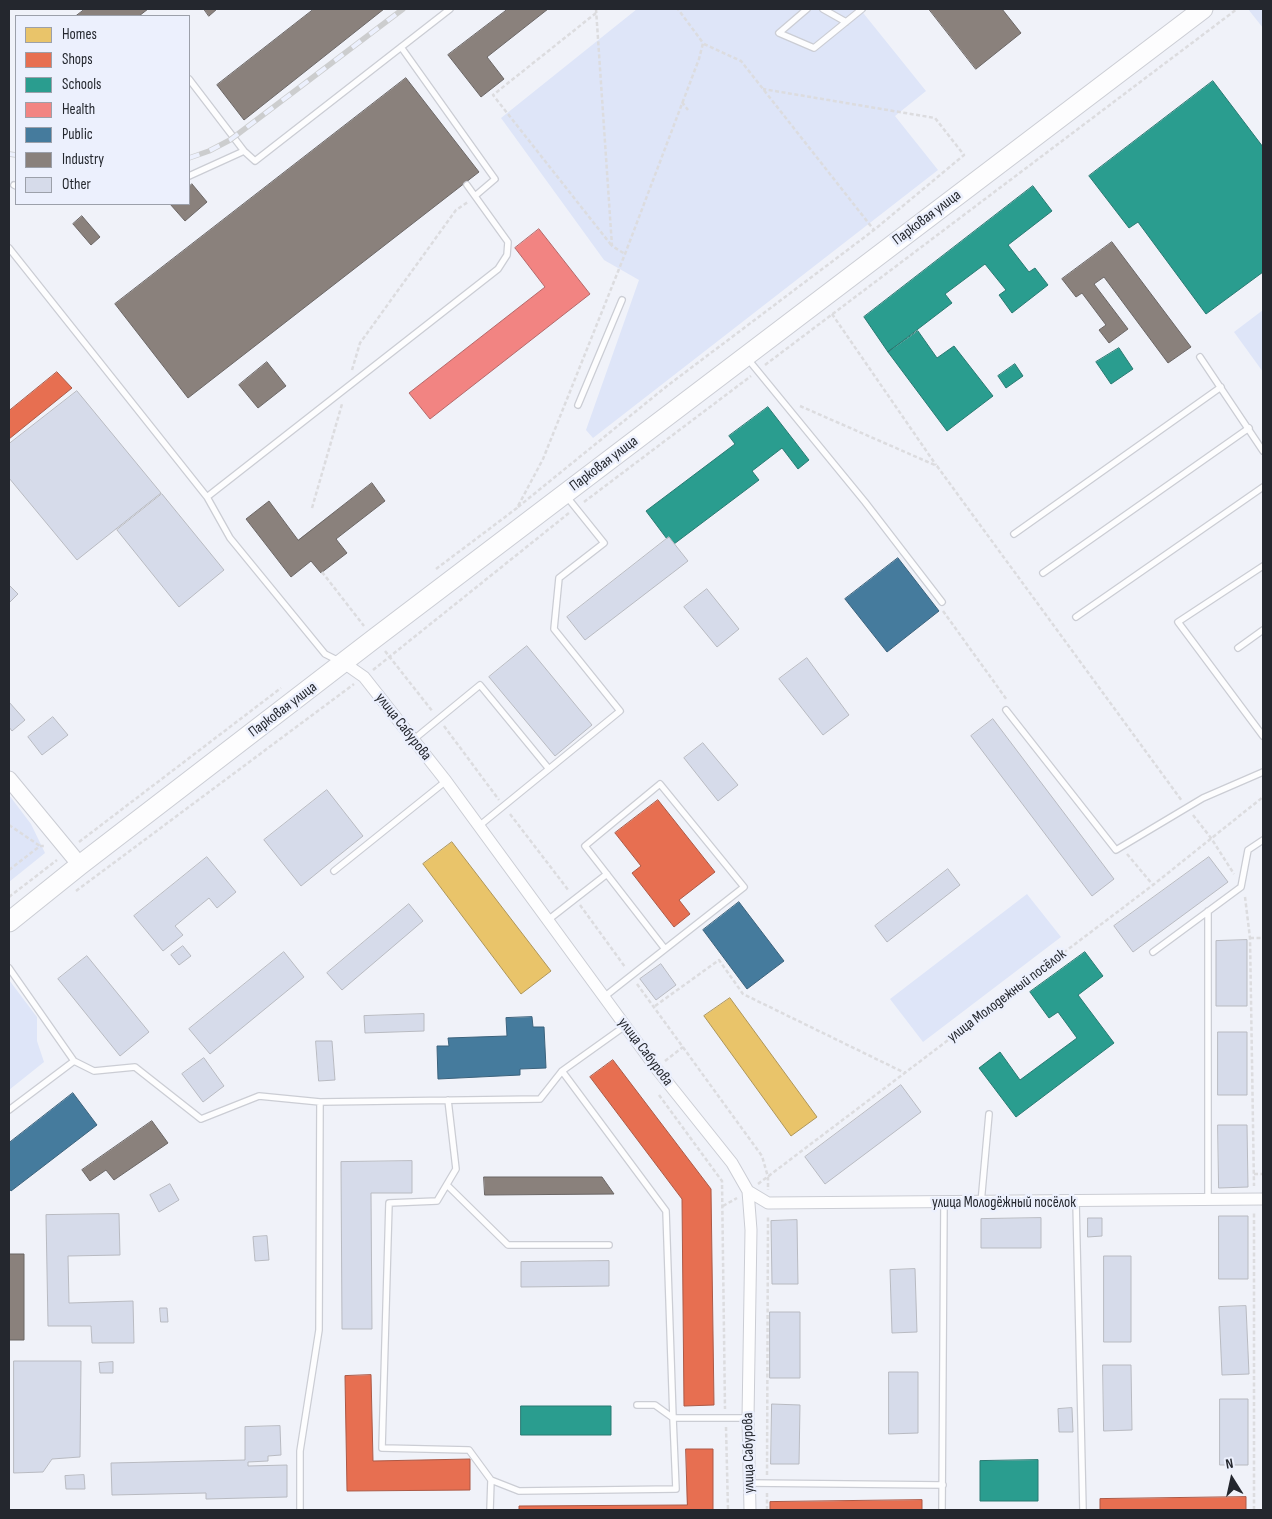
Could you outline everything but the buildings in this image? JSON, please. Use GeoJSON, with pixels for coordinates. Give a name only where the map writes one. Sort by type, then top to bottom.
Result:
{"type":"FeatureCollection","features":[{"type":"Feature","properties":{"kind":"main road","name":"Парковая улица"},"geometry":{"type":"LineString","coordinates":[[9,922],[68,859],[571,501],[751,364],[1203,9]]}},
{"type":"Feature","properties":{"kind":"street","name":"улица Сабурова"},"geometry":{"type":"LineString","coordinates":[[344,663],[364,677],[446,781],[625,1026],[732,1163],[748,1192],[751,1230],[748,1418],[750,1510]]}},
{"type":"Feature","properties":{"kind":"street"},"geometry":{"type":"LineString","coordinates":[[9,779],[68,859]]}},
{"type":"Feature","properties":{"kind":"street","name":"улица Молодёжный посёлок"},"geometry":{"type":"LineString","coordinates":[[748,1192],[768,1203],[981,1203],[1258,1199]]}},
{"type":"Feature","properties":{"kind":"lane"},"geometry":{"type":"LineString","coordinates":[[190,79],[244,151],[255,160],[450,9]]}},
{"type":"Feature","properties":{"kind":"lane"},"geometry":{"type":"LineString","coordinates":[[807,9],[779,33],[814,48],[862,9]]}},
{"type":"Feature","properties":{"kind":"lane"},"geometry":{"type":"LineString","coordinates":[[823,9],[846,22]]}},
{"type":"Feature","properties":{"kind":"lane"},"geometry":{"type":"LineString","coordinates":[[400,47],[495,179],[475,196]]}},
{"type":"Feature","properties":{"kind":"lane"},"geometry":{"type":"LineString","coordinates":[[190,176],[244,151]]}},
{"type":"Feature","properties":{"kind":"lane"},"geometry":{"type":"LineString","coordinates":[[207,497],[498,269],[507,255],[508,242],[467,186]]}},
{"type":"Feature","properties":{"kind":"lane"},"geometry":{"type":"LineString","coordinates":[[9,248],[207,497],[230,538],[325,654],[344,663]]}},
{"type":"Feature","properties":{"kind":"lane"},"geometry":{"type":"LineString","coordinates":[[578,405],[622,300]]}},
{"type":"Feature","properties":{"kind":"lane"},"geometry":{"type":"LineString","coordinates":[[1200,357],[1263,451]]}},
{"type":"Feature","properties":{"kind":"lane"},"geometry":{"type":"LineString","coordinates":[[751,364],[866,502],[940,603]]}},
{"type":"Feature","properties":{"kind":"lane"},"geometry":{"type":"LineString","coordinates":[[1014,534],[1221,387]]}},
{"type":"Feature","properties":{"kind":"lane"},"geometry":{"type":"LineString","coordinates":[[1044,573],[1249,428]]}},
{"type":"Feature","properties":{"kind":"lane"},"geometry":{"type":"LineString","coordinates":[[1076,617],[1263,487]]}},
{"type":"Feature","properties":{"kind":"lane"},"geometry":{"type":"LineString","coordinates":[[479,826],[620,711],[554,629],[559,578],[604,543],[571,501]]}},
{"type":"Feature","properties":{"kind":"lane"},"geometry":{"type":"LineString","coordinates":[[1263,566],[1178,622],[1263,736]]}},
{"type":"Feature","properties":{"kind":"lane"},"geometry":{"type":"LineString","coordinates":[[1238,648],[1263,630]]}},
{"type":"Feature","properties":{"kind":"lane"},"geometry":{"type":"LineString","coordinates":[[413,740],[480,685],[549,769]]}},
{"type":"Feature","properties":{"kind":"lane"},"geometry":{"type":"LineString","coordinates":[[1006,710],[1116,850],[1186,807],[1263,772]]}},
{"type":"Feature","properties":{"kind":"lane"},"geometry":{"type":"LineString","coordinates":[[334,871],[446,781]]}},
{"type":"Feature","properties":{"kind":"lane"},"geometry":{"type":"LineString","coordinates":[[604,997],[744,887],[660,784],[585,846],[665,949]]}},
{"type":"Feature","properties":{"kind":"lane"},"geometry":{"type":"LineString","coordinates":[[1154,952],[1241,886],[1248,850],[1263,840]]}},
{"type":"Feature","properties":{"kind":"lane"},"geometry":{"type":"LineString","coordinates":[[548,920],[607,874]]}},
{"type":"Feature","properties":{"kind":"lane"},"geometry":{"type":"LineString","coordinates":[[1208,911],[1208,1200]]}},
{"type":"Feature","properties":{"kind":"lane"},"geometry":{"type":"LineString","coordinates":[[9,968],[74,1060],[94,1071],[135,1067],[201,1119],[259,1096],[320,1102],[540,1099],[562,1071],[625,1026]]}},
{"type":"Feature","properties":{"kind":"lane"},"geometry":{"type":"LineString","coordinates":[[9,1110],[74,1060]]}},
{"type":"Feature","properties":{"kind":"lane"},"geometry":{"type":"LineString","coordinates":[[448,1100],[456,1169],[447,1185],[437,1200],[389,1203],[382,1448],[469,1450],[491,1480],[519,1491],[676,1490],[666,1210],[562,1071]]}},
{"type":"Feature","properties":{"kind":"lane"},"geometry":{"type":"LineString","coordinates":[[300,1510],[300,1451],[319,1330],[320,1102]]}},
{"type":"Feature","properties":{"kind":"lane"},"geometry":{"type":"LineString","coordinates":[[981,1203],[989,1114]]}},
{"type":"Feature","properties":{"kind":"lane"},"geometry":{"type":"LineString","coordinates":[[447,1185],[508,1245],[609,1245]]}},
{"type":"Feature","properties":{"kind":"lane"},"geometry":{"type":"LineString","coordinates":[[1076,1202],[1083,1510]]}},
{"type":"Feature","properties":{"kind":"lane"},"geometry":{"type":"LineString","coordinates":[[942,1510],[944,1203]]}},
{"type":"Feature","properties":{"kind":"lane"},"geometry":{"type":"LineString","coordinates":[[637,1405],[655,1405],[673,1418],[748,1418]]}},
{"type":"Feature","properties":{"kind":"lane"},"geometry":{"type":"LineString","coordinates":[[490,1510],[491,1480]]}},
{"type":"Feature","properties":{"kind":"lane"},"geometry":{"type":"LineString","coordinates":[[749,1483],[943,1485]]}},
{"type":"Feature","properties":{"kind":"path"},"geometry":{"type":"LineString","coordinates":[[596,9],[612,246]]}},
{"type":"Feature","properties":{"kind":"path"},"geometry":{"type":"LineString","coordinates":[[678,9],[703,44],[741,61],[874,230]]}},
{"type":"Feature","properties":{"kind":"path"},"geometry":{"type":"LineString","coordinates":[[72,894],[364,677],[571,501],[751,364],[832,314],[1237,9]]}},
{"type":"Feature","properties":{"kind":"path"},"geometry":{"type":"LineString","coordinates":[[596,13],[493,95],[612,246],[625,254]]}},
{"type":"Feature","properties":{"kind":"path"},"geometry":{"type":"LineString","coordinates":[[517,508],[543,459],[625,254],[703,44]]}},
{"type":"Feature","properties":{"kind":"path"},"geometry":{"type":"LineString","coordinates":[[432,572],[517,508],[667,386],[874,230],[964,156],[935,118],[763,90]]}},
{"type":"Feature","properties":{"kind":"path"},"geometry":{"type":"LineString","coordinates":[[682,102],[688,110]]}},
{"type":"Feature","properties":{"kind":"path"},"geometry":{"type":"LineString","coordinates":[[312,508],[360,343],[456,210],[475,196]]}},
{"type":"Feature","properties":{"kind":"path"},"geometry":{"type":"LineString","coordinates":[[832,314],[937,466],[1186,807],[1211,838],[1241,886],[1250,938],[1254,1174],[1258,1199],[1253,1212],[1254,1510]]}},
{"type":"Feature","properties":{"kind":"path"},"geometry":{"type":"LineString","coordinates":[[778,397],[937,466]]}},
{"type":"Feature","properties":{"kind":"path"},"geometry":{"type":"LineString","coordinates":[[940,603],[1013,708]]}},
{"type":"Feature","properties":{"kind":"path"},"geometry":{"type":"LineString","coordinates":[[356,630],[363,625]]}},
{"type":"Feature","properties":{"kind":"path"},"geometry":{"type":"LineString","coordinates":[[9,897],[68,859],[286,684]]}},
{"type":"Feature","properties":{"kind":"path","name":"улица Молодежный посёлок"},"geometry":{"type":"LineString","coordinates":[[748,1192],[1153,885],[1263,797]]}},
{"type":"Feature","properties":{"kind":"path"},"geometry":{"type":"LineString","coordinates":[[9,825],[40,846],[46,846],[68,859]]}},
{"type":"Feature","properties":{"kind":"path"},"geometry":{"type":"LineString","coordinates":[[9,870],[40,846]]}},
{"type":"Feature","properties":{"kind":"path"},"geometry":{"type":"LineString","coordinates":[[1121,846],[1153,885]]}},
{"type":"Feature","properties":{"kind":"path"},"geometry":{"type":"LineString","coordinates":[[1250,938],[1263,938]]}},
{"type":"Feature","properties":{"kind":"path"},"geometry":{"type":"LineString","coordinates":[[654,1007],[719,960],[743,994],[905,1073]]}},
{"type":"Feature","properties":{"kind":"path"},"geometry":{"type":"LineString","coordinates":[[656,1091],[722,1181],[728,1510]]}},
{"type":"Feature","properties":{"kind":"path"},"geometry":{"type":"LineString","coordinates":[[1254,1174],[1263,1174]]}},
{"type":"Feature","properties":{"kind":"path"},"geometry":{"type":"LineString","coordinates":[[1253,1212],[1258,1212]]}},
{"type":"Feature","properties":{"kind":"shaded area"},"geometry":{"type":"Polygon","coordinates":[[[637,9],[860,9],[926,91],[895,116],[938,170],[593,438],[586,430],[639,280],[604,260],[501,118],[637,9]]]}},
{"type":"Feature","properties":{"kind":"shaded area"},"geometry":{"type":"Polygon","coordinates":[[[1248,9],[1263,9],[1263,28],[1248,9]]]}},
{"type":"Feature","properties":{"kind":"shaded area"},"geometry":{"type":"Polygon","coordinates":[[[1263,310],[1263,372],[1234,332],[1263,310]]]}},
{"type":"Feature","properties":{"kind":"shaded area"},"geometry":{"type":"Polygon","coordinates":[[[9,795],[31,824],[45,853],[9,882],[9,795]]]}},
{"type":"Feature","properties":{"kind":"shaded area"},"geometry":{"type":"Polygon","coordinates":[[[1027,894],[1061,937],[923,1042],[890,999],[1027,894]]]}},
{"type":"Feature","properties":{"kind":"shaded area"},"geometry":{"type":"Polygon","coordinates":[[[9,980],[37,1017],[37,1041],[44,1062],[9,1090],[9,980]]]}},
{"type":"Feature","properties":{"kind":"railway"},"geometry":{"type":"LineString","coordinates":[[190,158],[209,151],[230,140],[403,9]]}},
{"type":"Feature","properties":{"kind":"railway"},"geometry":{"type":"LineString","coordinates":[[9,154],[15,155]]}}]}
